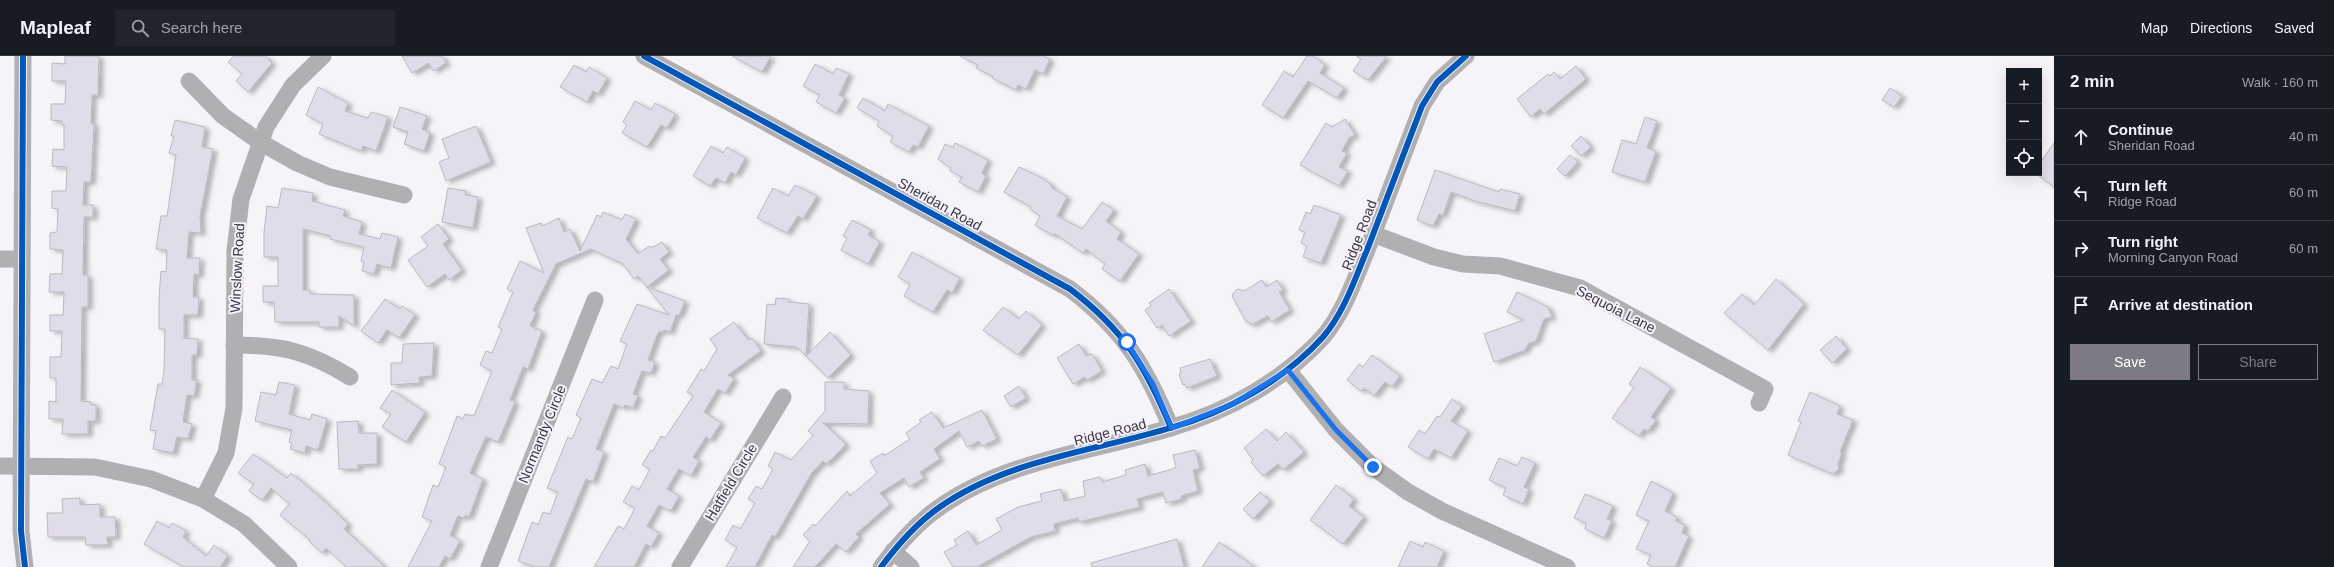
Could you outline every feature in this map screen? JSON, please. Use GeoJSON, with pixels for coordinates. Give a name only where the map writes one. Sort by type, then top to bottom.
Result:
{"type":"FeatureCollection","features":[{"type":"Feature","properties":{"kind":"street"},"geometry":{"type":"LineString","coordinates":[[24,56],[21,259],[21,531],[25,567]]}},
{"type":"Feature","properties":{"kind":"street","name":"Winslow Road"},"geometry":{"type":"LineString","coordinates":[[203,499],[226,453],[234,408],[235,251],[241,199],[266,127],[293,85],[323,56]]}},
{"type":"Feature","properties":{"kind":"street","name":"Sheridan Road"},"geometry":{"type":"LineString","coordinates":[[644,56],[1070,289],[1096,309],[1127,342],[1153,384],[1172,428]]}},
{"type":"Feature","properties":{"kind":"street","name":"Ridge Road"},"geometry":{"type":"LineString","coordinates":[[881,567],[893,551],[936,510],[990,479],[1025,466],[1172,428],[1233,404],[1288,370],[1324,336],[1348,297],[1422,106],[1438,82],[1466,56]]}},
{"type":"Feature","properties":{"kind":"street"},"geometry":{"type":"LineString","coordinates":[[189,81],[223,116],[260,142],[297,163],[330,177],[404,195]]}},
{"type":"Feature","properties":{"kind":"street","name":"Sequoia Lane"},"geometry":{"type":"LineString","coordinates":[[1373,234],[1434,257],[1464,264],[1500,266],[1580,288],[1765,389],[1759,403]]}},
{"type":"Feature","properties":{"kind":"street"},"geometry":{"type":"LineString","coordinates":[[0,259],[21,259]]}},
{"type":"Feature","properties":{"kind":"street","name":"Normandy Circle"},"geometry":{"type":"LineString","coordinates":[[489,567],[595,300]]}},
{"type":"Feature","properties":{"kind":"street"},"geometry":{"type":"LineString","coordinates":[[234,345],[260,345],[297,350],[324,362],[350,377]]}},
{"type":"Feature","properties":{"kind":"street"},"geometry":{"type":"LineString","coordinates":[[1288,370],[1336,430],[1373,467],[1408,492],[1442,511],[1567,567]]}},
{"type":"Feature","properties":{"kind":"street","name":"Hatfield Circle"},"geometry":{"type":"LineString","coordinates":[[680,567],[782,397]]}},
{"type":"Feature","properties":{"kind":"street"},"geometry":{"type":"LineString","coordinates":[[0,466],[95,467],[151,479],[203,499],[244,524],[289,567]]}},
{"type":"Feature","properties":{"kind":"street"},"geometry":{"type":"LineString","coordinates":[[893,551],[911,567]]}},
{"type":"Feature","properties":{"kind":"building"},"geometry":{"type":"Polygon","coordinates":[[[65,56],[99,56],[98,95],[92,95],[91,124],[94,124],[91,182],[84,182],[83,205],[93,205],[93,217],[84,217],[83,275],[88,275],[88,307],[82,307],[81,401],[91,402],[91,405],[96,405],[96,421],[88,421],[88,434],[62,434],[63,419],[49,419],[49,401],[56,402],[56,378],[50,378],[50,357],[61,357],[62,331],[50,331],[50,315],[63,315],[64,292],[49,292],[50,274],[62,274],[63,250],[50,249],[50,233],[57,232],[58,209],[52,208],[52,191],[66,191],[67,167],[52,166],[53,149],[64,150],[64,125],[62,125],[62,121],[51,120],[51,104],[65,104],[66,81],[52,81],[52,63],[65,64],[65,56]]]}},
{"type":"Feature","properties":{"kind":"building"},"geometry":{"type":"Polygon","coordinates":[[[234,56],[265,56],[272,63],[248,92],[236,81],[242,74],[228,62],[234,56]]]}},
{"type":"Feature","properties":{"kind":"building"},"geometry":{"type":"Polygon","coordinates":[[[402,56],[442,56],[446,63],[433,71],[429,63],[412,73],[402,56]]]}},
{"type":"Feature","properties":{"kind":"building"},"geometry":{"type":"Polygon","coordinates":[[[732,56],[771,56],[762,72],[732,56]]]}},
{"type":"Feature","properties":{"kind":"building"},"geometry":{"type":"Polygon","coordinates":[[[960,56],[1043,56],[1050,59],[1043,74],[1035,70],[1026,89],[1018,85],[1016,90],[992,78],[993,76],[976,68],[978,65],[960,56]]]}},
{"type":"Feature","properties":{"kind":"building"},"geometry":{"type":"Polygon","coordinates":[[[1307,56],[1313,56],[1325,65],[1320,73],[1344,88],[1337,98],[1308,81],[1283,118],[1262,105],[1284,71],[1293,77],[1307,56]]]}},
{"type":"Feature","properties":{"kind":"building"},"geometry":{"type":"Polygon","coordinates":[[[1356,56],[1387,56],[1368,80],[1353,71],[1361,59],[1356,56]]]}},
{"type":"Feature","properties":{"kind":"building"},"geometry":{"type":"Polygon","coordinates":[[[815,64],[833,74],[836,68],[849,74],[839,95],[845,98],[836,113],[816,102],[820,95],[803,86],[815,64]]]}},
{"type":"Feature","properties":{"kind":"building"},"geometry":{"type":"Polygon","coordinates":[[[574,65],[586,72],[589,67],[607,78],[598,94],[593,91],[587,102],[560,87],[574,65]]]}},
{"type":"Feature","properties":{"kind":"building"},"geometry":{"type":"Polygon","coordinates":[[[1576,66],[1586,79],[1544,114],[1540,109],[1531,117],[1517,99],[1548,74],[1550,76],[1554,72],[1560,79],[1576,66]]]}},
{"type":"Feature","properties":{"kind":"building"},"geometry":{"type":"Polygon","coordinates":[[[318,87],[348,103],[345,111],[368,118],[371,112],[388,117],[376,151],[363,146],[361,151],[319,134],[323,124],[306,115],[318,87]]]}},
{"type":"Feature","properties":{"kind":"building"},"geometry":{"type":"Polygon","coordinates":[[[1890,88],[1902,96],[1894,107],[1882,100],[1890,88]]]}},
{"type":"Feature","properties":{"kind":"building"},"geometry":{"type":"Polygon","coordinates":[[[863,98],[885,111],[888,104],[929,126],[918,147],[913,145],[909,152],[890,142],[893,136],[877,126],[879,121],[857,108],[863,98]]]}},
{"type":"Feature","properties":{"kind":"building"},"geometry":{"type":"Polygon","coordinates":[[[635,101],[651,110],[655,103],[675,114],[667,128],[661,125],[647,147],[622,133],[627,125],[623,122],[635,101]]]}},
{"type":"Feature","properties":{"kind":"building"},"geometry":{"type":"Polygon","coordinates":[[[400,107],[427,116],[422,129],[430,133],[424,151],[404,144],[408,132],[393,127],[400,107]]]}},
{"type":"Feature","properties":{"kind":"building"},"geometry":{"type":"Polygon","coordinates":[[[1645,117],[1657,121],[1647,148],[1656,151],[1645,182],[1612,172],[1622,140],[1636,144],[1645,117]]]}},
{"type":"Feature","properties":{"kind":"building"},"geometry":{"type":"Polygon","coordinates":[[[1345,119],[1355,135],[1349,138],[1342,151],[1347,153],[1339,167],[1348,171],[1339,186],[1300,165],[1326,123],[1332,127],[1345,119]]]}},
{"type":"Feature","properties":{"kind":"building"},"geometry":{"type":"Polygon","coordinates":[[[175,120],[205,127],[202,147],[213,149],[200,216],[201,233],[189,232],[187,258],[200,258],[199,275],[194,274],[193,297],[199,297],[198,315],[184,315],[184,338],[198,339],[197,355],[192,355],[192,380],[197,380],[194,396],[187,395],[183,422],[192,424],[188,439],[177,437],[173,453],[153,449],[156,431],[150,430],[158,384],[162,384],[164,370],[165,329],[159,329],[159,298],[161,271],[166,272],[167,250],[156,249],[161,216],[167,216],[176,155],[169,153],[174,136],[171,136],[175,120]]]}},
{"type":"Feature","properties":{"kind":"building"},"geometry":{"type":"Polygon","coordinates":[[[476,126],[491,162],[446,181],[439,162],[449,158],[442,139],[476,126]]]}},
{"type":"Feature","properties":{"kind":"building"},"geometry":{"type":"Polygon","coordinates":[[[1581,136],[1591,147],[1581,156],[1571,146],[1581,136]]]}},
{"type":"Feature","properties":{"kind":"building"},"geometry":{"type":"Polygon","coordinates":[[[955,143],[988,160],[982,173],[986,176],[978,192],[959,182],[962,177],[950,171],[951,168],[938,159],[945,144],[953,148],[955,143]]]}},
{"type":"Feature","properties":{"kind":"building"},"geometry":{"type":"Polygon","coordinates":[[[2054,143],[2054,187],[2039,176],[2042,176],[2042,160],[2054,143]]]}},
{"type":"Feature","properties":{"kind":"building"},"geometry":{"type":"Polygon","coordinates":[[[711,146],[723,153],[727,147],[745,158],[736,175],[731,172],[725,183],[716,178],[710,186],[693,176],[711,146]]]}},
{"type":"Feature","properties":{"kind":"building"},"geometry":{"type":"Polygon","coordinates":[[[1570,155],[1578,162],[1565,176],[1557,169],[1570,155]]]}},
{"type":"Feature","properties":{"kind":"building"},"geometry":{"type":"Polygon","coordinates":[[[1019,167],[1040,177],[1052,185],[1051,187],[1067,197],[1057,216],[1082,229],[1102,202],[1114,210],[1106,221],[1121,232],[1117,239],[1139,254],[1120,281],[1102,269],[1105,264],[1086,249],[1083,253],[1055,234],[1054,236],[1035,225],[1040,216],[1030,209],[1031,207],[1004,192],[1019,167]]]}},
{"type":"Feature","properties":{"kind":"building"},"geometry":{"type":"Polygon","coordinates":[[[1435,170],[1499,192],[1500,189],[1520,194],[1515,211],[1475,201],[1451,192],[1443,215],[1439,214],[1433,226],[1417,220],[1435,170]]]}},
{"type":"Feature","properties":{"kind":"building"},"geometry":{"type":"Polygon","coordinates":[[[795,185],[817,196],[803,219],[798,216],[787,233],[757,218],[773,188],[788,196],[795,185]]]}},
{"type":"Feature","properties":{"kind":"building"},"geometry":{"type":"Polygon","coordinates":[[[282,188],[313,193],[312,201],[345,210],[343,216],[362,222],[359,234],[380,239],[382,233],[398,237],[391,268],[377,264],[374,274],[362,271],[364,262],[361,261],[364,247],[330,239],[331,236],[303,229],[303,290],[310,290],[310,294],[354,295],[354,326],[339,316],[339,327],[319,327],[319,322],[275,322],[274,302],[263,302],[263,286],[278,286],[278,257],[264,257],[264,233],[267,206],[278,208],[282,188]]]}},
{"type":"Feature","properties":{"kind":"building"},"geometry":{"type":"Polygon","coordinates":[[[448,188],[466,191],[465,195],[478,197],[473,228],[442,222],[448,188]]]}},
{"type":"Feature","properties":{"kind":"building"},"geometry":{"type":"Polygon","coordinates":[[[1314,205],[1341,215],[1321,263],[1303,257],[1307,246],[1301,243],[1305,232],[1299,230],[1306,212],[1310,214],[1314,205]]]}},
{"type":"Feature","properties":{"kind":"building"},"geometry":{"type":"Polygon","coordinates":[[[603,212],[622,220],[625,214],[636,219],[626,239],[638,254],[649,246],[651,248],[662,242],[669,252],[660,259],[669,270],[647,287],[685,301],[679,316],[676,315],[670,332],[664,330],[663,332],[660,331],[657,335],[648,360],[655,362],[651,373],[642,371],[633,394],[638,396],[633,408],[625,405],[624,408],[614,404],[596,449],[604,452],[593,482],[586,479],[549,567],[535,567],[518,561],[532,522],[538,525],[543,512],[550,514],[558,492],[547,488],[568,437],[572,439],[581,418],[576,415],[592,379],[602,383],[611,366],[618,369],[627,344],[620,341],[637,304],[669,315],[638,276],[634,279],[623,264],[591,249],[556,264],[533,310],[536,312],[530,326],[542,331],[528,369],[523,367],[510,400],[515,402],[498,442],[486,437],[470,473],[483,479],[469,517],[466,515],[464,518],[458,516],[450,535],[460,541],[450,559],[445,556],[439,567],[408,567],[432,521],[422,517],[433,485],[438,487],[446,467],[439,464],[457,416],[463,419],[465,414],[474,416],[492,371],[480,365],[486,351],[492,353],[502,329],[498,327],[513,292],[507,289],[520,261],[544,273],[526,228],[541,223],[542,226],[559,218],[564,232],[570,229],[580,251],[597,215],[601,217],[603,212]]]}},
{"type":"Feature","properties":{"kind":"building"},"geometry":{"type":"Polygon","coordinates":[[[852,220],[871,230],[868,235],[880,242],[868,264],[841,250],[847,238],[843,236],[852,220]]]}},
{"type":"Feature","properties":{"kind":"building"},"geometry":{"type":"Polygon","coordinates":[[[438,224],[449,239],[443,244],[462,270],[449,280],[445,274],[427,287],[408,260],[428,246],[421,237],[438,224]]]}},
{"type":"Feature","properties":{"kind":"building"},"geometry":{"type":"Polygon","coordinates":[[[912,252],[960,278],[952,293],[947,290],[933,312],[904,296],[910,284],[898,277],[912,252]]]}},
{"type":"Feature","properties":{"kind":"building"},"geometry":{"type":"Polygon","coordinates":[[[1776,279],[1804,304],[1768,350],[1724,313],[1742,294],[1754,305],[1776,279]]]}},
{"type":"Feature","properties":{"kind":"building"},"geometry":{"type":"Polygon","coordinates":[[[1262,280],[1266,287],[1277,280],[1283,290],[1279,292],[1290,310],[1271,322],[1268,316],[1251,325],[1248,321],[1246,322],[1232,296],[1238,289],[1244,291],[1262,280]]]}},
{"type":"Feature","properties":{"kind":"building"},"geometry":{"type":"Polygon","coordinates":[[[1169,289],[1191,321],[1169,336],[1162,325],[1157,328],[1145,310],[1151,306],[1149,303],[1169,289]]]}},
{"type":"Feature","properties":{"kind":"building"},"geometry":{"type":"Polygon","coordinates":[[[1517,292],[1548,307],[1552,317],[1544,319],[1536,341],[1529,343],[1525,350],[1494,362],[1484,334],[1524,320],[1507,312],[1517,292]]]}},
{"type":"Feature","properties":{"kind":"building"},"geometry":{"type":"Polygon","coordinates":[[[776,298],[789,299],[789,302],[809,304],[806,356],[797,347],[764,344],[767,304],[775,305],[776,298]]]}},
{"type":"Feature","properties":{"kind":"building"},"geometry":{"type":"Polygon","coordinates":[[[385,299],[400,309],[402,306],[415,315],[399,338],[387,330],[378,343],[361,331],[385,299]]]}},
{"type":"Feature","properties":{"kind":"building"},"geometry":{"type":"Polygon","coordinates":[[[1003,307],[1019,319],[1026,311],[1042,325],[1018,355],[983,330],[1003,307]]]}},
{"type":"Feature","properties":{"kind":"building"},"geometry":{"type":"Polygon","coordinates":[[[734,322],[748,340],[752,338],[761,351],[728,375],[734,379],[725,393],[718,389],[704,412],[721,423],[710,440],[706,437],[693,457],[699,461],[691,476],[679,469],[667,489],[679,496],[671,511],[659,505],[647,526],[659,533],[651,547],[646,544],[634,567],[594,567],[618,526],[624,529],[635,508],[623,502],[632,486],[639,490],[650,469],[642,465],[651,450],[653,451],[661,436],[665,438],[693,396],[687,392],[701,369],[704,371],[717,349],[710,339],[734,322]]]}},
{"type":"Feature","properties":{"kind":"building"},"geometry":{"type":"Polygon","coordinates":[[[830,332],[851,355],[828,378],[806,356],[830,332]]]}},
{"type":"Feature","properties":{"kind":"building"},"geometry":{"type":"Polygon","coordinates":[[[1836,336],[1847,349],[1832,363],[1820,350],[1836,336]]]}},
{"type":"Feature","properties":{"kind":"building"},"geometry":{"type":"Polygon","coordinates":[[[434,343],[432,376],[419,377],[420,383],[391,385],[391,363],[402,363],[403,344],[434,343]]]}},
{"type":"Feature","properties":{"kind":"building"},"geometry":{"type":"Polygon","coordinates":[[[1079,344],[1086,356],[1092,354],[1102,371],[1087,380],[1085,377],[1073,384],[1057,358],[1079,344]]]}},
{"type":"Feature","properties":{"kind":"building"},"geometry":{"type":"Polygon","coordinates":[[[1372,355],[1400,376],[1392,387],[1385,382],[1374,396],[1364,388],[1361,391],[1347,380],[1359,364],[1363,367],[1372,355]]]}},
{"type":"Feature","properties":{"kind":"building"},"geometry":{"type":"Polygon","coordinates":[[[1210,359],[1217,376],[1187,388],[1185,384],[1183,385],[1179,374],[1181,373],[1180,368],[1210,359]]]}},
{"type":"Feature","properties":{"kind":"building"},"geometry":{"type":"Polygon","coordinates":[[[1640,367],[1671,388],[1651,417],[1656,420],[1648,431],[1644,429],[1639,436],[1612,418],[1634,387],[1629,384],[1640,367]]]}},
{"type":"Feature","properties":{"kind":"building"},"geometry":{"type":"Polygon","coordinates":[[[279,382],[295,385],[289,414],[310,420],[312,414],[327,419],[318,450],[306,446],[305,453],[290,449],[292,443],[289,442],[292,430],[255,421],[261,392],[276,395],[279,382]]]}},
{"type":"Feature","properties":{"kind":"building"},"geometry":{"type":"Polygon","coordinates":[[[825,382],[844,382],[844,389],[869,391],[868,424],[823,423],[846,444],[826,464],[823,461],[811,474],[775,537],[772,535],[755,567],[726,567],[737,547],[725,540],[733,525],[740,529],[755,503],[748,499],[756,486],[762,489],[773,469],[768,466],[775,452],[791,460],[813,435],[808,431],[825,411],[825,382]]]}},
{"type":"Feature","properties":{"kind":"building"},"geometry":{"type":"Polygon","coordinates":[[[1019,386],[1026,398],[1011,407],[1004,396],[1019,386]]]}},
{"type":"Feature","properties":{"kind":"building"},"geometry":{"type":"Polygon","coordinates":[[[392,390],[425,412],[406,442],[382,427],[391,414],[380,408],[392,390]]]}},
{"type":"Feature","properties":{"kind":"building"},"geometry":{"type":"Polygon","coordinates":[[[1810,392],[1840,406],[1837,414],[1853,420],[1840,452],[1842,453],[1838,464],[1839,469],[1833,474],[1788,455],[1801,422],[1798,421],[1810,392]]]}},
{"type":"Feature","properties":{"kind":"building"},"geometry":{"type":"Polygon","coordinates":[[[1452,399],[1462,406],[1451,421],[1468,431],[1451,458],[1434,449],[1428,459],[1408,447],[1419,430],[1425,434],[1437,416],[1440,417],[1452,399]]]}},
{"type":"Feature","properties":{"kind":"building"},"geometry":{"type":"Polygon","coordinates":[[[982,410],[997,439],[982,446],[979,441],[967,447],[959,431],[934,449],[940,459],[920,472],[924,478],[909,487],[904,478],[880,493],[890,504],[856,534],[859,537],[846,552],[836,544],[815,567],[793,567],[810,541],[803,535],[813,524],[815,526],[847,491],[850,496],[877,473],[870,461],[883,453],[884,456],[910,439],[906,433],[921,422],[919,420],[932,412],[943,428],[982,410]]]}},
{"type":"Feature","properties":{"kind":"building"},"geometry":{"type":"Polygon","coordinates":[[[358,421],[359,433],[377,433],[377,464],[358,465],[358,469],[339,469],[337,422],[358,421]]]}},
{"type":"Feature","properties":{"kind":"building"},"geometry":{"type":"Polygon","coordinates":[[[1266,429],[1277,441],[1286,432],[1304,452],[1283,470],[1278,464],[1263,476],[1251,462],[1253,460],[1244,448],[1266,429]]]}},
{"type":"Feature","properties":{"kind":"building"},"geometry":{"type":"Polygon","coordinates":[[[1195,450],[1200,468],[1193,470],[1198,491],[1181,496],[1182,499],[1166,503],[1163,492],[1137,499],[1140,507],[1079,522],[1078,518],[1054,524],[1055,531],[1031,537],[977,567],[953,567],[944,552],[957,545],[954,540],[968,531],[976,545],[1002,530],[996,519],[1018,507],[1042,501],[1040,494],[1061,489],[1064,501],[1085,496],[1083,481],[1100,477],[1102,482],[1126,475],[1125,470],[1145,464],[1148,476],[1176,467],[1173,455],[1195,450]]]}},
{"type":"Feature","properties":{"kind":"building"},"geometry":{"type":"Polygon","coordinates":[[[253,454],[287,478],[291,473],[319,496],[348,524],[344,529],[385,567],[346,567],[326,548],[322,553],[309,541],[310,540],[280,515],[289,504],[271,488],[262,500],[249,491],[254,484],[238,473],[253,454]]]}},
{"type":"Feature","properties":{"kind":"building"},"geometry":{"type":"Polygon","coordinates":[[[1522,457],[1535,463],[1524,487],[1529,489],[1523,504],[1503,495],[1506,488],[1489,480],[1499,458],[1517,466],[1522,457]]]}},
{"type":"Feature","properties":{"kind":"building"},"geometry":{"type":"Polygon","coordinates":[[[1651,481],[1673,493],[1665,511],[1677,517],[1676,521],[1685,525],[1682,533],[1689,536],[1675,567],[1653,567],[1647,564],[1651,555],[1636,549],[1649,521],[1636,515],[1651,481]]]}},
{"type":"Feature","properties":{"kind":"building"},"geometry":{"type":"Polygon","coordinates":[[[1336,485],[1354,499],[1349,506],[1364,517],[1343,544],[1310,520],[1336,485]]]}},
{"type":"Feature","properties":{"kind":"building"},"geometry":{"type":"Polygon","coordinates":[[[1260,492],[1270,501],[1253,519],[1243,509],[1260,492]]]}},
{"type":"Feature","properties":{"kind":"building"},"geometry":{"type":"Polygon","coordinates":[[[1585,494],[1613,506],[1607,519],[1612,521],[1604,538],[1585,529],[1586,523],[1574,518],[1585,494]]]}},
{"type":"Feature","properties":{"kind":"building"},"geometry":{"type":"Polygon","coordinates":[[[80,498],[80,505],[100,504],[100,517],[115,517],[116,537],[107,537],[108,545],[86,545],[85,537],[48,537],[47,513],[63,513],[62,499],[80,498]]]}},
{"type":"Feature","properties":{"kind":"building"},"geometry":{"type":"Polygon","coordinates":[[[157,521],[169,528],[172,523],[186,531],[183,537],[206,556],[214,545],[228,556],[220,567],[184,567],[144,544],[157,521]]]}},
{"type":"Feature","properties":{"kind":"building"},"geometry":{"type":"Polygon","coordinates":[[[1177,539],[1184,567],[1092,567],[1091,563],[1177,539]]]}},
{"type":"Feature","properties":{"kind":"building"},"geometry":{"type":"Polygon","coordinates":[[[1410,541],[1423,547],[1425,542],[1444,551],[1437,567],[1398,567],[1410,541]]]}},
{"type":"Feature","properties":{"kind":"building"},"geometry":{"type":"Polygon","coordinates":[[[1219,542],[1255,567],[1202,567],[1219,542]]]}},
{"type":"Feature","properties":{"kind":"cycle path"},"geometry":{"type":"LineString","coordinates":[[23,56],[21,531],[25,567]]}},
{"type":"Feature","properties":{"kind":"cycle path"},"geometry":{"type":"LineString","coordinates":[[644,56],[1070,289],[1105,319],[1131,351],[1152,386],[1171,428]]}},
{"type":"Feature","properties":{"kind":"cycle path"},"geometry":{"type":"LineString","coordinates":[[881,567],[914,529],[937,509],[963,492],[1020,468],[1191,421],[1233,404],[1253,393],[1290,368],[1323,337],[1338,316],[1369,245],[1422,106],[1437,82],[1466,56]]}},
{"type":"Feature","properties":{"kind":"route"},"geometry":{"type":"LineString","coordinates":[[1127,342],[1153,384],[1172,428],[1233,404],[1288,370],[1336,430],[1373,467]]}}]}
